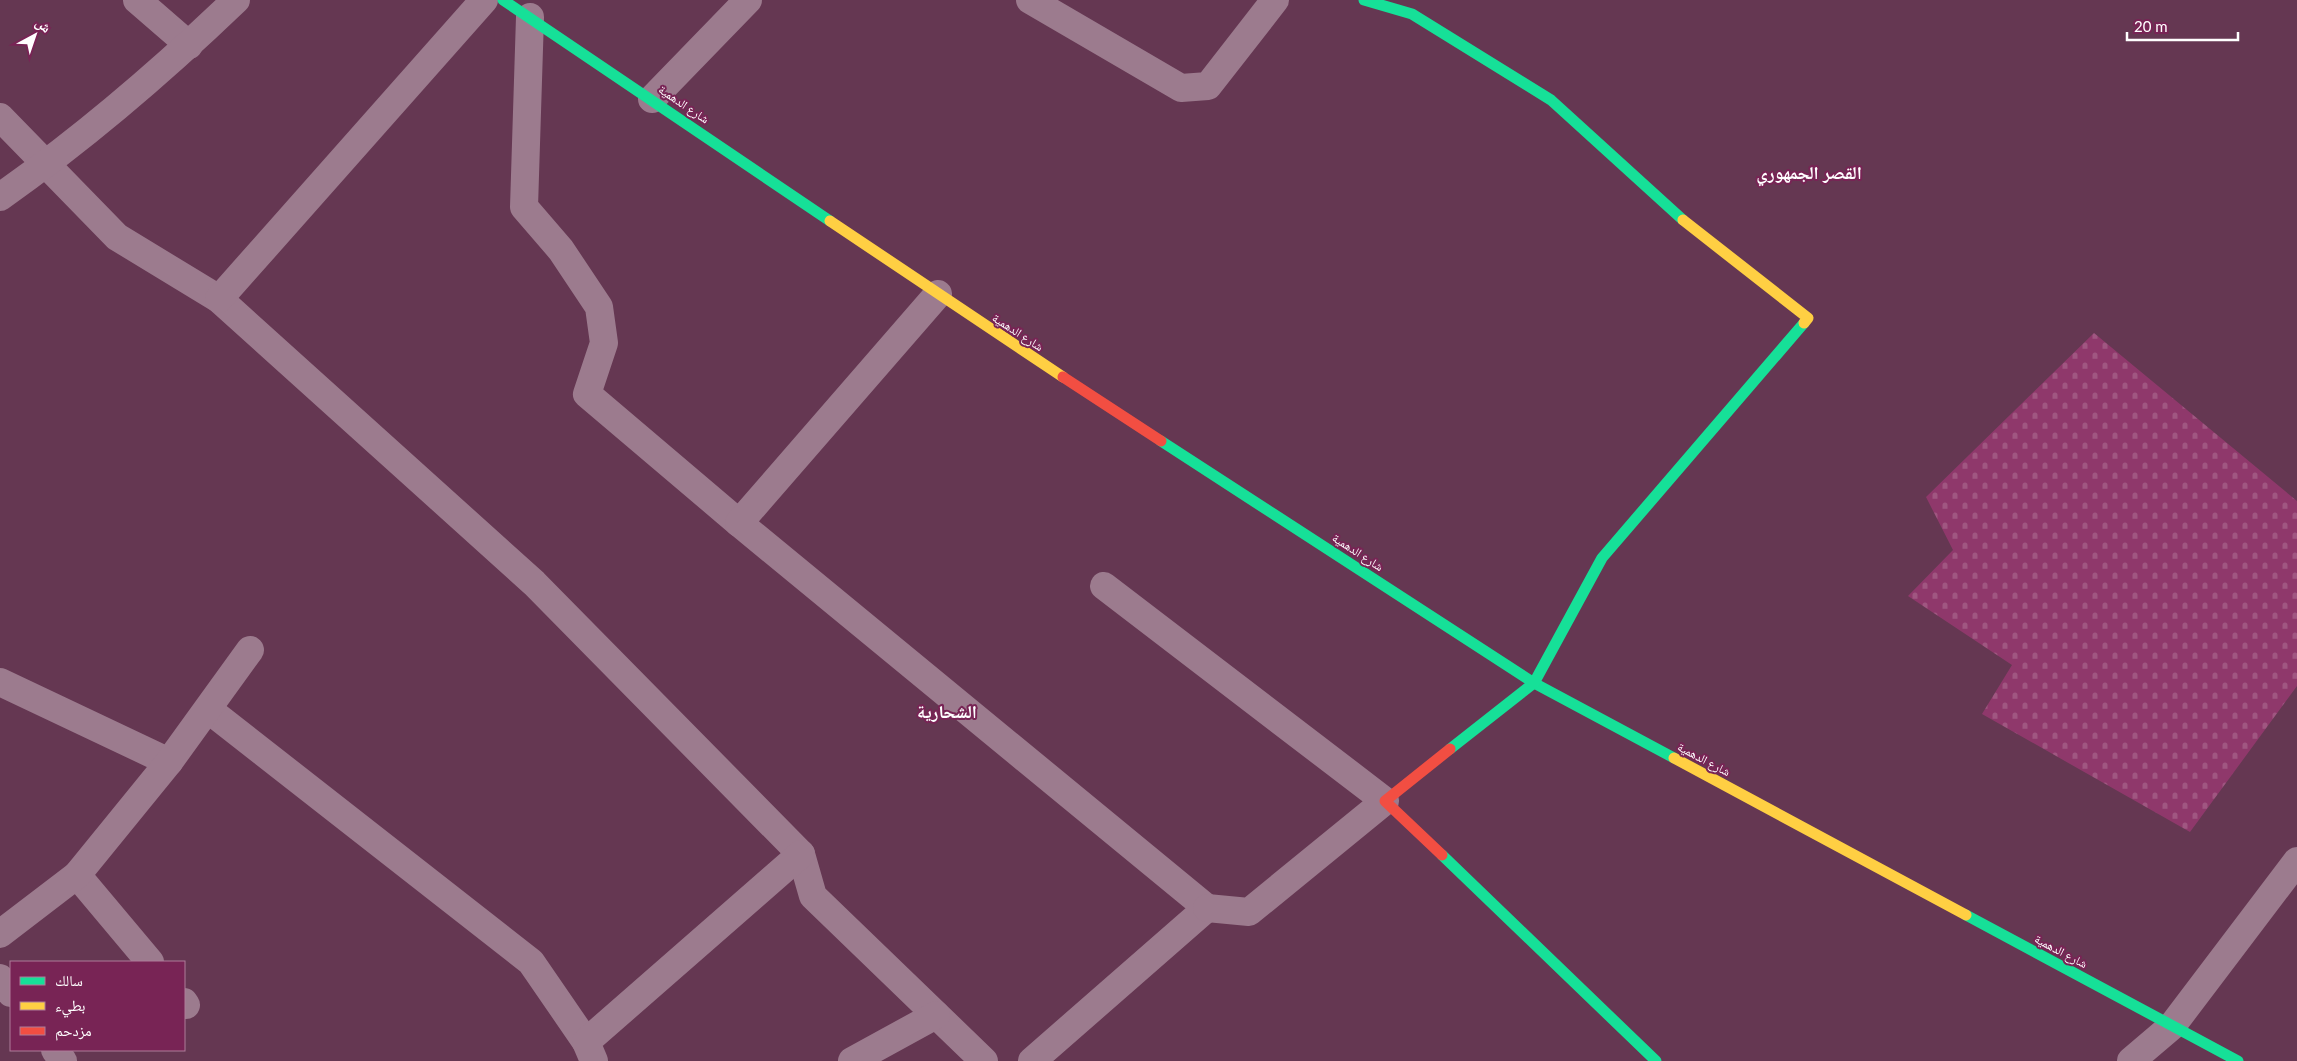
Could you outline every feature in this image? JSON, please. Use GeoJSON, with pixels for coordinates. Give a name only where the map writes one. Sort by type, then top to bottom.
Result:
{"type":"FeatureCollection","features":[{"type":"Feature","properties":{"kind":"street"},"geometry":{"type":"LineString","coordinates":[[137,0],[189,45]]}},
{"type":"Feature","properties":{"kind":"street"},"geometry":{"type":"LineString","coordinates":[[0,197],[47,164],[189,45],[236,0]]}},
{"type":"Feature","properties":{"kind":"street"},"geometry":{"type":"LineString","coordinates":[[219,298],[484,0]]}},
{"type":"Feature","properties":{"kind":"street","name":"شارع الدهمية"},"geometry":{"type":"LineString","coordinates":[[503,0],[530,16],[938,294],[1534,683],[2238,1061]]}},
{"type":"Feature","properties":{"kind":"street"},"geometry":{"type":"LineString","coordinates":[[652,99],[748,0]]}},
{"type":"Feature","properties":{"kind":"street"},"geometry":{"type":"LineString","coordinates":[[1030,0],[1181,88],[1208,86],[1275,0]]}},
{"type":"Feature","properties":{"kind":"street"},"geometry":{"type":"LineString","coordinates":[[530,16],[524,207],[561,250],[599,307],[604,344],[587,394],[739,523],[1206,908],[1249,912],[1534,683],[1602,558],[1808,318],[1698,233],[1552,100],[1412,14],[1364,0]]}},
{"type":"Feature","properties":{"kind":"street"},"geometry":{"type":"LineString","coordinates":[[0,117],[117,236],[219,298],[534,583],[801,854],[813,896],[984,1061]]}},
{"type":"Feature","properties":{"kind":"street"},"geometry":{"type":"LineString","coordinates":[[739,523],[938,294]]}},
{"type":"Feature","properties":{"kind":"street"},"geometry":{"type":"LineString","coordinates":[[1104,586],[1385,801],[1649,1059]]}},
{"type":"Feature","properties":{"kind":"street"},"geometry":{"type":"LineString","coordinates":[[0,934],[77,875],[209,710],[250,650]]}},
{"type":"Feature","properties":{"kind":"street"},"geometry":{"type":"LineString","coordinates":[[0,682],[169,762]]}},
{"type":"Feature","properties":{"kind":"street"},"geometry":{"type":"LineString","coordinates":[[209,710],[530,962],[590,1051],[801,854]]}},
{"type":"Feature","properties":{"kind":"street"},"geometry":{"type":"LineString","coordinates":[[2132,1061],[2172,1026],[2297,861]]}},
{"type":"Feature","properties":{"kind":"street"},"geometry":{"type":"LineString","coordinates":[[77,875],[149,961]]}},
{"type":"Feature","properties":{"kind":"street"},"geometry":{"type":"LineString","coordinates":[[1032,1061],[1206,908]]}},
{"type":"Feature","properties":{"kind":"street"},"geometry":{"type":"LineString","coordinates":[[0,978],[10,992]]}},
{"type":"Feature","properties":{"kind":"street"},"geometry":{"type":"LineString","coordinates":[[852,1061],[936,1015]]}},
{"type":"Feature","properties":{"kind":"green space"},"geometry":{"type":"Polygon","coordinates":[[[2094,333],[2297,501],[2297,686],[2190,832],[1982,714],[2012,665],[1908,596],[1953,550],[1926,497],[2094,333]]]}},
{"type":"Feature","properties":{"kind":"traffic: fast"},"geometry":{"type":"LineString","coordinates":[[503,0],[830,221]]}},
{"type":"Feature","properties":{"kind":"traffic: fast"},"geometry":{"type":"LineString","coordinates":[[1364,0],[1412,14],[1551,100],[1683,220]]}},
{"type":"Feature","properties":{"kind":"traffic: fast"},"geometry":{"type":"LineString","coordinates":[[1450,749],[1534,683],[1602,558],[1804,323]]}},
{"type":"Feature","properties":{"kind":"traffic: fast"},"geometry":{"type":"LineString","coordinates":[[1161,441],[1534,683],[1674,758]]}},
{"type":"Feature","properties":{"kind":"traffic: fast"},"geometry":{"type":"LineString","coordinates":[[1442,855],[1656,1061]]}},
{"type":"Feature","properties":{"kind":"traffic: fast"},"geometry":{"type":"LineString","coordinates":[[1966,915],[2238,1061]]}},
{"type":"Feature","properties":{"kind":"traffic: slow"},"geometry":{"type":"LineString","coordinates":[[1683,220],[1808,318],[1804,323]]}},
{"type":"Feature","properties":{"kind":"traffic: slow"},"geometry":{"type":"LineString","coordinates":[[830,221],[1063,377]]}},
{"type":"Feature","properties":{"kind":"traffic: slow"},"geometry":{"type":"LineString","coordinates":[[1674,758],[1966,915]]}},
{"type":"Feature","properties":{"kind":"traffic: jam"},"geometry":{"type":"LineString","coordinates":[[1063,377],[1161,441]]}},
{"type":"Feature","properties":{"kind":"traffic: jam"},"geometry":{"type":"LineString","coordinates":[[1442,855],[1385,801],[1450,749]]}},
{"type":"Feature","properties":{"kind":"district","name":"القصر الجمهوري"},"geometry":{"type":"Point","coordinates":[1809,172]}},
{"type":"Feature","properties":{"kind":"district","name":"الشحارية"},"geometry":{"type":"Point","coordinates":[947,711]}}]}
